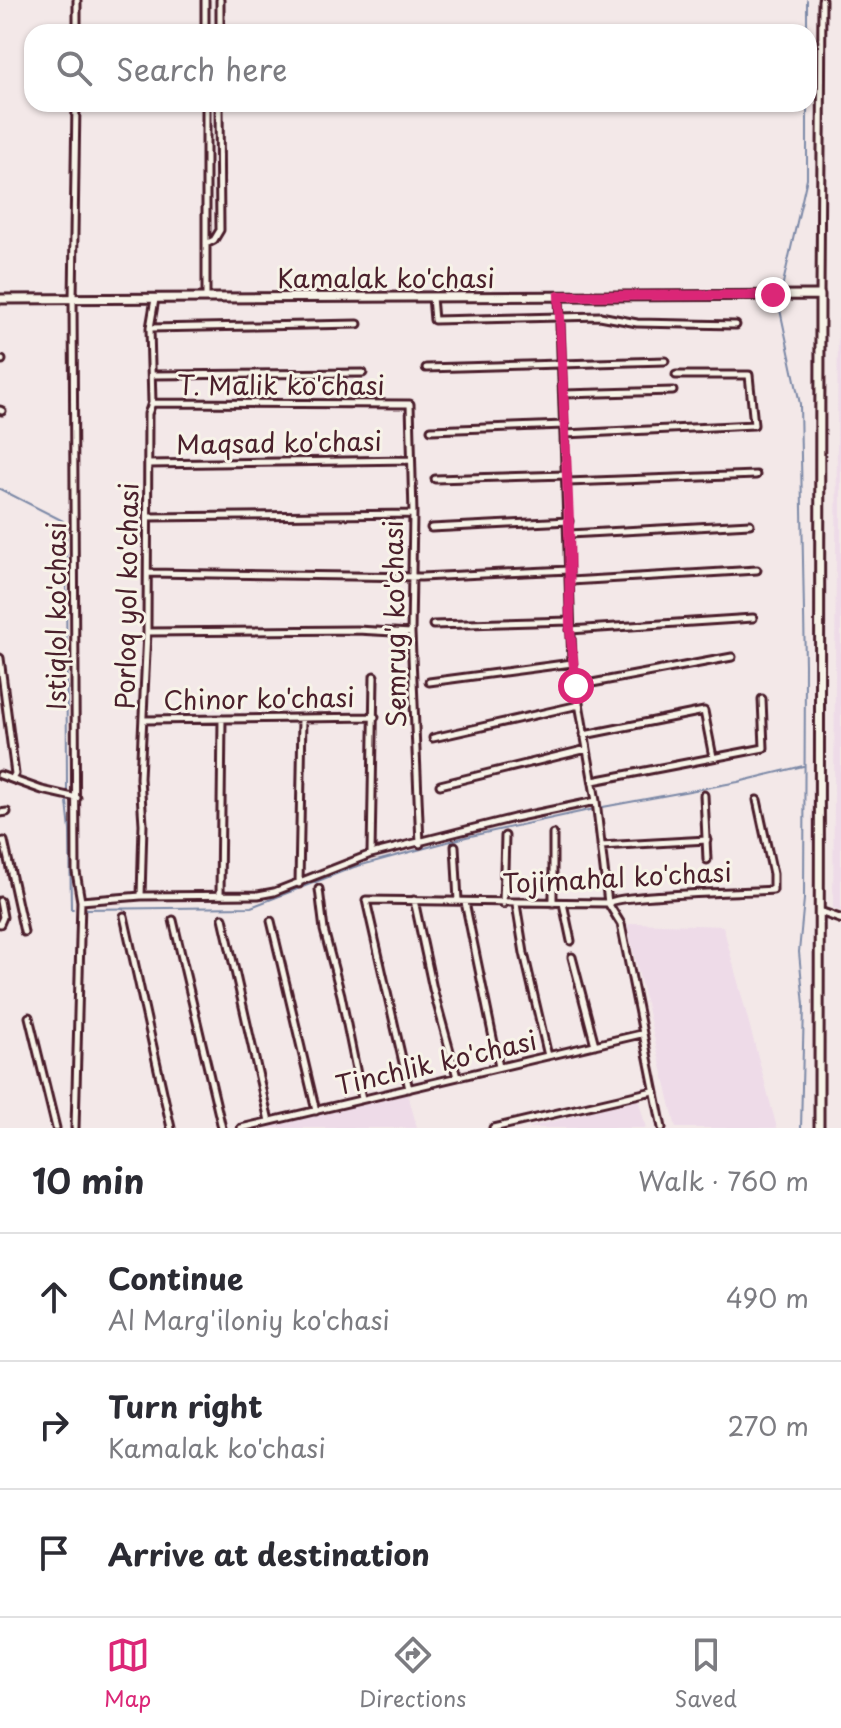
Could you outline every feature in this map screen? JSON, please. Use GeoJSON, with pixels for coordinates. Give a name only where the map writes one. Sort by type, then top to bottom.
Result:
{"type":"FeatureCollection","features":[{"type":"Feature","properties":{"kind":"main road","name":"Kamalak ko'chasi"},"geometry":{"type":"LineString","coordinates":[[0,299],[820,295]]}},
{"type":"Feature","properties":{"kind":"main road"},"geometry":{"type":"LineString","coordinates":[[819,1128],[820,295]]}},
{"type":"Feature","properties":{"kind":"street"},"geometry":{"type":"LineString","coordinates":[[77,0],[77,24]]}},
{"type":"Feature","properties":{"kind":"street"},"geometry":{"type":"LineString","coordinates":[[205,0],[205,24]]}},
{"type":"Feature","properties":{"kind":"street"},"geometry":{"type":"LineString","coordinates":[[220,0],[220,24]]}},
{"type":"Feature","properties":{"kind":"street"},"geometry":{"type":"LineString","coordinates":[[820,295],[822,0]]}},
{"type":"Feature","properties":{"kind":"street","name":"Istiqlol ko'chasi"},"geometry":{"type":"LineString","coordinates":[[75,1128],[81,901],[76,872],[73,299],[76,112]]}},
{"type":"Feature","properties":{"kind":"street"},"geometry":{"type":"LineString","coordinates":[[206,112],[206,299]]}},
{"type":"Feature","properties":{"kind":"street"},"geometry":{"type":"LineString","coordinates":[[206,244],[214,240],[220,230],[219,112]]}},
{"type":"Feature","properties":{"kind":"street"},"geometry":{"type":"LineString","coordinates":[[559,296],[572,663],[593,781],[608,903],[621,924],[662,1128]]}},
{"type":"Feature","properties":{"kind":"street"},"geometry":{"type":"LineString","coordinates":[[432,297],[434,320],[600,316],[637,323],[736,325]]}},
{"type":"Feature","properties":{"kind":"street","name":"Porloq yol ko'chasi"},"geometry":{"type":"LineString","coordinates":[[141,896],[143,824],[140,778],[147,632],[148,414],[152,403],[150,328],[155,299]]}},
{"type":"Feature","properties":{"kind":"street"},"geometry":{"type":"LineString","coordinates":[[150,328],[358,324]]}},
{"type":"Feature","properties":{"kind":"street"},"geometry":{"type":"LineString","coordinates":[[426,368],[665,361]]}},
{"type":"Feature","properties":{"kind":"street"},"geometry":{"type":"LineString","coordinates":[[152,375],[363,373]]}},
{"type":"Feature","properties":{"kind":"street"},"geometry":{"type":"LineString","coordinates":[[565,434],[754,425],[749,375],[676,375]]}},
{"type":"Feature","properties":{"kind":"street"},"geometry":{"type":"LineString","coordinates":[[564,394],[673,391]]}},
{"type":"Feature","properties":{"kind":"street","name":"T. Malik ko'chasi"},"geometry":{"type":"LineString","coordinates":[[152,403],[410,404]]}},
{"type":"Feature","properties":{"kind":"street","name":"Semrug' ko'chasi"},"geometry":{"type":"LineString","coordinates":[[410,404],[413,514],[411,633],[420,844]]}},
{"type":"Feature","properties":{"kind":"street"},"geometry":{"type":"LineString","coordinates":[[431,430],[564,425]]}},
{"type":"Feature","properties":{"kind":"street","name":"Maqsad ko'chasi"},"geometry":{"type":"LineString","coordinates":[[148,464],[411,460]]}},
{"type":"Feature","properties":{"kind":"street"},"geometry":{"type":"LineString","coordinates":[[435,479],[566,475]]}},
{"type":"Feature","properties":{"kind":"street"},"geometry":{"type":"LineString","coordinates":[[567,482],[756,475]]}},
{"type":"Feature","properties":{"kind":"street"},"geometry":{"type":"LineString","coordinates":[[149,517],[413,514]]}},
{"type":"Feature","properties":{"kind":"street"},"geometry":{"type":"LineString","coordinates":[[431,528],[569,521]]}},
{"type":"Feature","properties":{"kind":"street"},"geometry":{"type":"LineString","coordinates":[[569,534],[750,524]]}},
{"type":"Feature","properties":{"kind":"street"},"geometry":{"type":"LineString","coordinates":[[148,573],[491,575],[569,570]]}},
{"type":"Feature","properties":{"kind":"street"},"geometry":{"type":"LineString","coordinates":[[570,581],[757,570]]}},
{"type":"Feature","properties":{"kind":"street"},"geometry":{"type":"LineString","coordinates":[[570,630],[753,618]]}},
{"type":"Feature","properties":{"kind":"street"},"geometry":{"type":"LineString","coordinates":[[433,625],[570,621]]}},
{"type":"Feature","properties":{"kind":"street"},"geometry":{"type":"LineString","coordinates":[[147,632],[357,630],[411,633]]}},
{"type":"Feature","properties":{"kind":"street"},"geometry":{"type":"LineString","coordinates":[[576,686],[732,657]]}},
{"type":"Feature","properties":{"kind":"street"},"geometry":{"type":"LineString","coordinates":[[0,658],[15,774],[12,779]]}},
{"type":"Feature","properties":{"kind":"street"},"geometry":{"type":"LineString","coordinates":[[429,682],[572,663]]}},
{"type":"Feature","properties":{"kind":"street"},"geometry":{"type":"LineString","coordinates":[[371,854],[374,676]]}},
{"type":"Feature","properties":{"kind":"street"},"geometry":{"type":"LineString","coordinates":[[593,781],[764,748],[762,699]]}},
{"type":"Feature","properties":{"kind":"street"},"geometry":{"type":"LineString","coordinates":[[433,738],[579,705]]}},
{"type":"Feature","properties":{"kind":"street"},"geometry":{"type":"LineString","coordinates":[[584,735],[704,711],[713,757]]}},
{"type":"Feature","properties":{"kind":"street","name":"Chinor ko'chasi"},"geometry":{"type":"LineString","coordinates":[[144,720],[375,717]]}},
{"type":"Feature","properties":{"kind":"street"},"geometry":{"type":"LineString","coordinates":[[299,884],[302,718]]}},
{"type":"Feature","properties":{"kind":"street"},"geometry":{"type":"LineString","coordinates":[[220,895],[222,719]]}},
{"type":"Feature","properties":{"kind":"street"},"geometry":{"type":"LineString","coordinates":[[440,785],[587,749]]}},
{"type":"Feature","properties":{"kind":"street"},"geometry":{"type":"LineString","coordinates":[[0,775],[77,798]]}},
{"type":"Feature","properties":{"kind":"street"},"geometry":{"type":"LineString","coordinates":[[704,795],[707,860]]}},
{"type":"Feature","properties":{"kind":"street","name":"Tojimahal ko'chasi"},"geometry":{"type":"LineString","coordinates":[[409,1089],[366,900],[608,903],[613,899],[647,896],[773,890],[773,874],[757,800]]}},
{"type":"Feature","properties":{"kind":"street"},"geometry":{"type":"LineString","coordinates":[[81,901],[141,896],[258,895],[299,884],[371,854],[596,801]]}},
{"type":"Feature","properties":{"kind":"street"},"geometry":{"type":"LineString","coordinates":[[553,834],[553,903]]}},
{"type":"Feature","properties":{"kind":"street"},"geometry":{"type":"LineString","coordinates":[[503,904],[505,836]]}},
{"type":"Feature","properties":{"kind":"street"},"geometry":{"type":"LineString","coordinates":[[601,846],[707,840]]}},
{"type":"Feature","properties":{"kind":"street"},"geometry":{"type":"LineString","coordinates":[[0,842],[4,841],[24,932]]}},
{"type":"Feature","properties":{"kind":"street"},"geometry":{"type":"LineString","coordinates":[[455,846],[458,901]]}},
{"type":"Feature","properties":{"kind":"street"},"geometry":{"type":"LineString","coordinates":[[319,889],[324,930],[362,1099]]}},
{"type":"Feature","properties":{"kind":"street"},"geometry":{"type":"LineString","coordinates":[[414,900],[433,989],[457,1077]]}},
{"type":"Feature","properties":{"kind":"street"},"geometry":{"type":"LineString","coordinates":[[0,901],[3,917],[0,924]]}},
{"type":"Feature","properties":{"kind":"street"},"geometry":{"type":"LineString","coordinates":[[465,902],[499,1067]]}},
{"type":"Feature","properties":{"kind":"street"},"geometry":{"type":"LineString","coordinates":[[563,903],[571,941]]}},
{"type":"Feature","properties":{"kind":"street"},"geometry":{"type":"LineString","coordinates":[[516,904],[548,1056]]}},
{"type":"Feature","properties":{"kind":"street"},"geometry":{"type":"LineString","coordinates":[[821,912],[841,919]]}},
{"type":"Feature","properties":{"kind":"street"},"geometry":{"type":"LineString","coordinates":[[124,916],[171,1128]]}},
{"type":"Feature","properties":{"kind":"street"},"geometry":{"type":"LineString","coordinates":[[223,918],[269,1121]]}},
{"type":"Feature","properties":{"kind":"street"},"geometry":{"type":"LineString","coordinates":[[173,920],[222,1128]]}},
{"type":"Feature","properties":{"kind":"street"},"geometry":{"type":"LineString","coordinates":[[271,921],[316,1111]]}},
{"type":"Feature","properties":{"kind":"street"},"geometry":{"type":"LineString","coordinates":[[572,957],[595,1045]]}},
{"type":"Feature","properties":{"kind":"street"},"geometry":{"type":"LineString","coordinates":[[29,1017],[56,1128]]}},
{"type":"Feature","properties":{"kind":"street","name":"Tinchlik ko'chasi"},"geometry":{"type":"LineString","coordinates":[[241,1128],[641,1034]]}},
{"type":"Feature","properties":{"kind":"street"},"geometry":{"type":"LineString","coordinates":[[493,1128],[653,1091]]}},
{"type":"Feature","properties":{"kind":"shaded area"},"geometry":{"type":"Polygon","coordinates":[[[838,319],[841,319],[841,911],[833,908],[838,319]]]}},
{"type":"Feature","properties":{"kind":"shaded area"},"geometry":{"type":"Polygon","coordinates":[[[627,925],[723,926],[777,1128],[676,1128],[627,925]]]}},
{"type":"Feature","properties":{"kind":"shaded area"},"geometry":{"type":"Polygon","coordinates":[[[408,1094],[417,1128],[268,1128],[268,1127],[408,1094]]]}},
{"type":"Feature","properties":{"kind":"shaded area"},"geometry":{"type":"Polygon","coordinates":[[[638,1098],[646,1128],[526,1128],[570,1117],[638,1098]]]}},
{"type":"Feature","properties":{"kind":"waterway"},"geometry":{"type":"LineString","coordinates":[[807,0],[807,24]]}},
{"type":"Feature","properties":{"kind":"waterway"},"geometry":{"type":"LineString","coordinates":[[781,292],[807,178],[807,112]]}},
{"type":"Feature","properties":{"kind":"waterway"},"geometry":{"type":"LineString","coordinates":[[780,298],[800,404],[805,665],[804,899],[799,952],[804,1005],[801,1128]]}},
{"type":"Feature","properties":{"kind":"waterway"},"geometry":{"type":"LineString","coordinates":[[0,489],[63,521],[66,526],[67,792]]}},
{"type":"Feature","properties":{"kind":"waterway"},"geometry":{"type":"LineString","coordinates":[[603,807],[738,782],[803,766]]}},
{"type":"Feature","properties":{"kind":"waterway"},"geometry":{"type":"LineString","coordinates":[[67,802],[73,909]]}},
{"type":"Feature","properties":{"kind":"waterway"},"geometry":{"type":"LineString","coordinates":[[82,909],[251,907],[354,867],[466,837],[594,809]]}},
{"type":"Feature","properties":{"kind":"route"},"geometry":{"type":"LineString","coordinates":[[576,686],[570,630],[569,521],[559,296],[773,295]]}}]}
